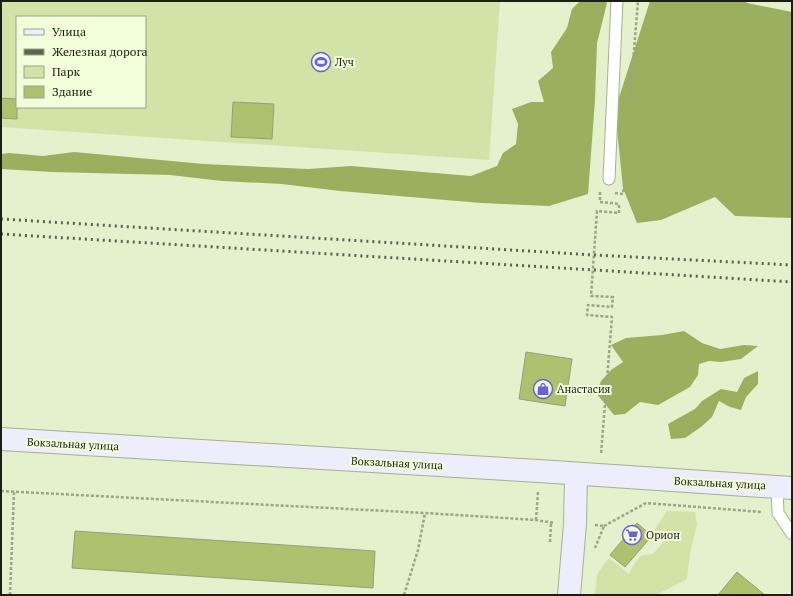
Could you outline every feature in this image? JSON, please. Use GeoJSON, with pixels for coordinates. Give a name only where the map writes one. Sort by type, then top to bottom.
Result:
{"type":"FeatureCollection","features":[{"type":"Feature","properties":{"kind":"street","name":"Вокзальная улица"},"geometry":{"type":"LineString","coordinates":[[1,440],[785,487]]}},
{"type":"Feature","properties":{"kind":"street"},"geometry":{"type":"LineString","coordinates":[[569,595],[575,524],[576,474]]}},
{"type":"Feature","properties":{"kind":"lane"},"geometry":{"type":"LineString","coordinates":[[609,179],[617,1]]}},
{"type":"Feature","properties":{"kind":"lane"},"geometry":{"type":"LineString","coordinates":[[785,487],[778,513],[792,534]]}},
{"type":"Feature","properties":{"kind":"path"},"geometry":{"type":"LineString","coordinates":[[600,192],[600,202],[619,204],[618,213],[597,211],[591,296],[613,297],[612,307],[588,305],[587,315],[612,317],[601,455]]}},
{"type":"Feature","properties":{"kind":"path"},"geometry":{"type":"LineString","coordinates":[[608,193],[623,194]]}},
{"type":"Feature","properties":{"kind":"path"},"geometry":{"type":"LineString","coordinates":[[1,491],[425,513],[604,526],[646,503],[778,513]]}},
{"type":"Feature","properties":{"kind":"path"},"geometry":{"type":"LineString","coordinates":[[10,595],[14,492]]}},
{"type":"Feature","properties":{"kind":"path"},"geometry":{"type":"LineString","coordinates":[[404,595],[418,550],[425,513]]}},
{"type":"Feature","properties":{"kind":"path"},"geometry":{"type":"LineString","coordinates":[[593,553],[604,526]]}},
{"type":"Feature","properties":{"kind":"green space","name":"Луч"},"geometry":{"type":"Polygon","coordinates":[[[1,1],[500,1],[489,160],[1,127],[1,1]]]}},
{"type":"Feature","properties":{"kind":"green space"},"geometry":{"type":"Polygon","coordinates":[[[580,1],[605,1],[607,3],[597,43],[595,100],[588,194],[549,206],[481,203],[340,191],[282,184],[222,181],[170,175],[1,169],[1,154],[9,153],[43,156],[74,152],[204,164],[308,169],[351,166],[471,176],[497,166],[503,153],[516,144],[518,124],[512,109],[531,102],[544,102],[538,81],[553,68],[551,52],[567,28],[572,9],[580,1]]]}},
{"type":"Feature","properties":{"kind":"green space"},"geometry":{"type":"Polygon","coordinates":[[[650,1],[745,1],[747,3],[792,12],[792,218],[735,216],[715,197],[661,220],[637,223],[623,188],[615,110],[650,1]]]}},
{"type":"Feature","properties":{"kind":"green space"},"geometry":{"type":"Polygon","coordinates":[[[684,331],[702,343],[720,349],[744,345],[758,346],[741,359],[721,362],[709,361],[699,364],[698,375],[690,387],[658,405],[640,402],[625,414],[614,415],[596,393],[601,381],[611,370],[623,362],[611,345],[626,338],[662,335],[684,331]]]}},
{"type":"Feature","properties":{"kind":"green space"},"geometry":{"type":"Polygon","coordinates":[[[758,371],[758,384],[746,397],[741,410],[730,407],[719,401],[712,417],[701,427],[685,438],[671,439],[668,424],[695,409],[702,401],[721,389],[737,392],[744,378],[758,371]]]}},
{"type":"Feature","properties":{"kind":"green space"},"geometry":{"type":"Polygon","coordinates":[[[667,511],[695,512],[697,524],[690,553],[687,579],[655,595],[595,595],[597,575],[609,558],[629,574],[635,562],[641,556],[653,553],[658,549],[664,541],[653,532],[667,511]]]}},
{"type":"Feature","properties":{"kind":"building"},"geometry":{"type":"Polygon","coordinates":[[[1,98],[16,99],[17,119],[1,118],[1,98]]]}},
{"type":"Feature","properties":{"kind":"building"},"geometry":{"type":"Polygon","coordinates":[[[233,102],[274,104],[272,139],[231,137],[233,102]]]}},
{"type":"Feature","properties":{"kind":"building"},"geometry":{"type":"Polygon","coordinates":[[[526,352],[572,359],[565,406],[519,399],[526,352]]]}},
{"type":"Feature","properties":{"kind":"building"},"geometry":{"type":"Polygon","coordinates":[[[637,523],[652,536],[625,567],[610,555],[637,523]]]}},
{"type":"Feature","properties":{"kind":"building"},"geometry":{"type":"Polygon","coordinates":[[[75,531],[375,551],[373,588],[72,568],[75,531]]]}},
{"type":"Feature","properties":{"kind":"building"},"geometry":{"type":"Polygon","coordinates":[[[737,572],[765,595],[718,595],[737,572]]]}},
{"type":"Feature","properties":{"kind":"railway"},"geometry":{"type":"LineString","coordinates":[[1,219],[594,255],[792,265]]}},
{"type":"Feature","properties":{"kind":"railway"},"geometry":{"type":"LineString","coordinates":[[1,234],[792,282]]}},
{"type":"Feature","properties":{"kind":"place","name":"Луч"},"geometry":{"type":"Point","coordinates":[321,62]}},
{"type":"Feature","properties":{"kind":"place","name":"Анастасия"},"geometry":{"type":"Point","coordinates":[543,389]}},
{"type":"Feature","properties":{"kind":"place","name":"Орион"},"geometry":{"type":"Point","coordinates":[632,535]}}]}
